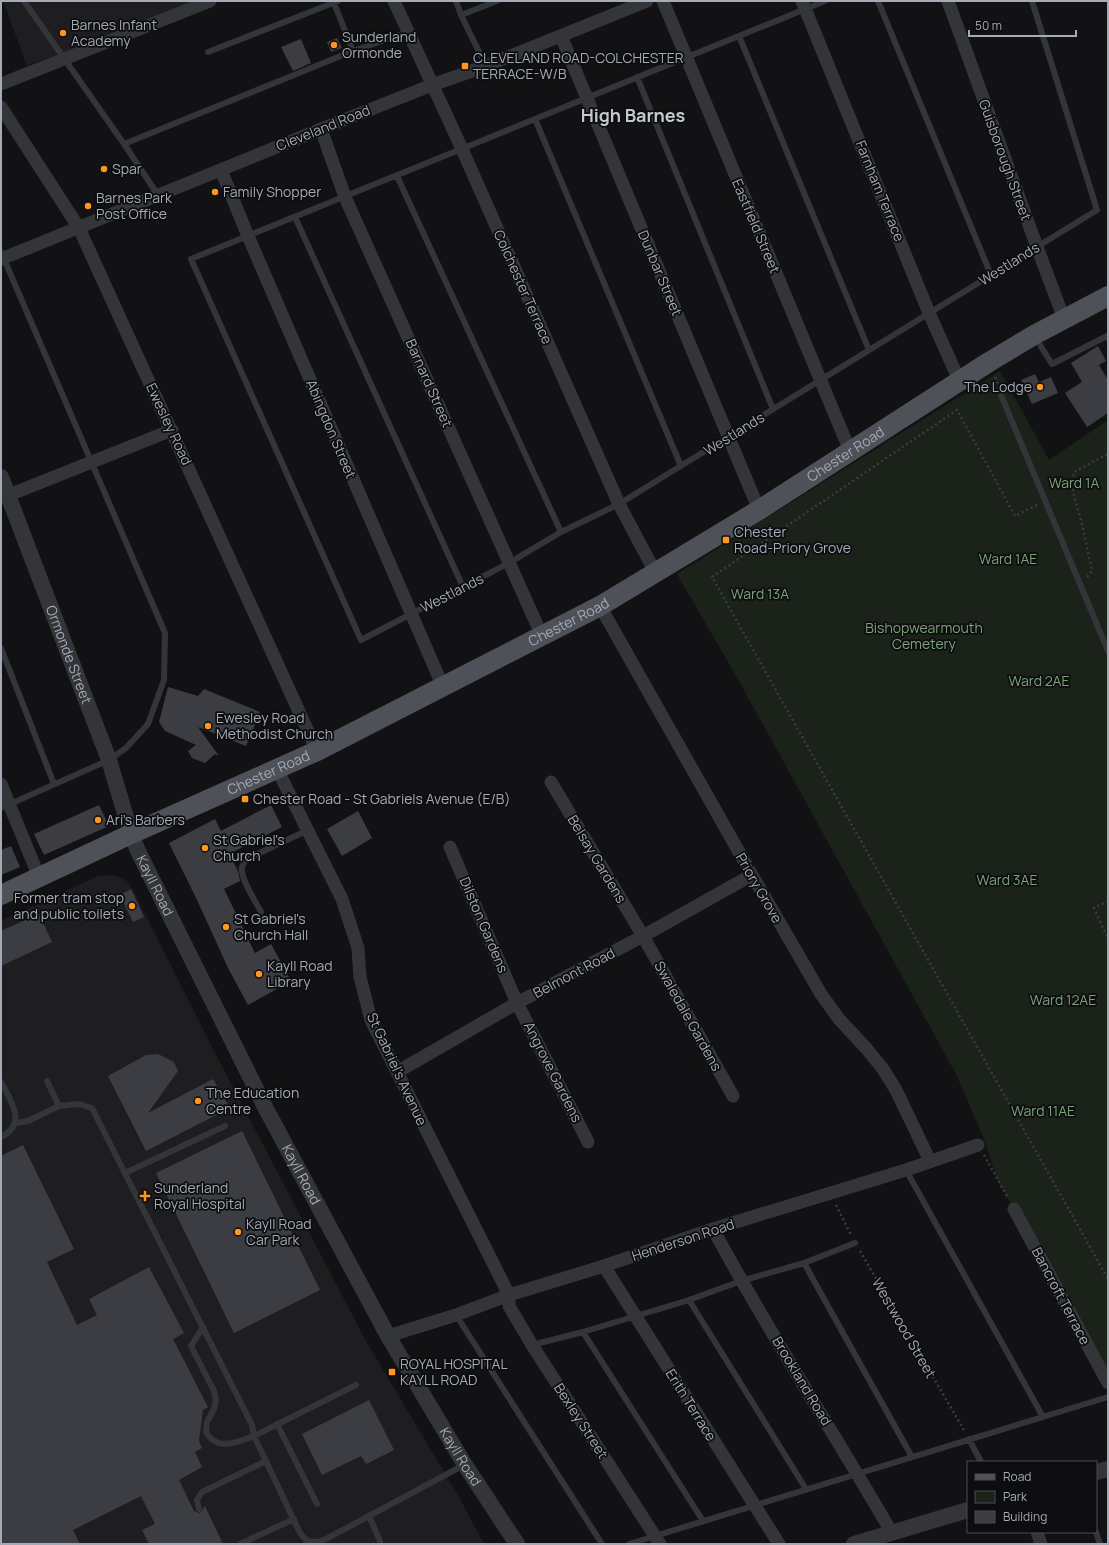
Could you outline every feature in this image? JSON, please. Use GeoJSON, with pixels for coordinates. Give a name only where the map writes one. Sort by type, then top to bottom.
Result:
{"type":"FeatureCollection","features":[{"type":"Feature","properties":{"kind":"main road","name":"Chester Road"},"geometry":{"type":"LineString","coordinates":[[1,895],[131,834],[317,751],[600,606],[758,510],[959,380],[1034,335],[1108,296]]}},
{"type":"Feature","properties":{"kind":"street"},"geometry":{"type":"LineString","coordinates":[[1,84],[63,58],[210,1]]}},
{"type":"Feature","properties":{"kind":"street","name":"Colchester Terrace"},"geometry":{"type":"LineString","coordinates":[[394,1],[462,149],[619,504],[654,572]]}},
{"type":"Feature","properties":{"kind":"street","name":"Cleveland Road"},"geometry":{"type":"LineString","coordinates":[[2,256],[79,228],[321,128],[432,85],[486,66],[647,1]]}},
{"type":"Feature","properties":{"kind":"street","name":"Eastfield Street"},"geometry":{"type":"LineString","coordinates":[[663,1],[850,451]]}},
{"type":"Feature","properties":{"kind":"street","name":"Guisborough Street"},"geometry":{"type":"LineString","coordinates":[[948,1],[1036,247],[1064,319]]}},
{"type":"Feature","properties":{"kind":"street","name":"Farnham Terrace"},"geometry":{"type":"LineString","coordinates":[[804,5],[929,313],[959,380]]}},
{"type":"Feature","properties":{"kind":"street","name":"Dunbar Street"},"geometry":{"type":"LineString","coordinates":[[561,36],[758,510]]}},
{"type":"Feature","properties":{"kind":"street","name":"Ewesley Road"},"geometry":{"type":"LineString","coordinates":[[1,107],[79,228],[317,751]]}},
{"type":"Feature","properties":{"kind":"street","name":"Barnard Street"},"geometry":{"type":"LineString","coordinates":[[321,128],[345,197],[542,636]]}},
{"type":"Feature","properties":{"kind":"street","name":"Abingdon Street"},"geometry":{"type":"LineString","coordinates":[[221,170],[248,236],[443,687]]}},
{"type":"Feature","properties":{"kind":"street"},"geometry":{"type":"LineString","coordinates":[[9,495],[172,430]]}},
{"type":"Feature","properties":{"kind":"street","name":"Ormonde Street"},"geometry":{"type":"LineString","coordinates":[[1,477],[109,760],[131,834]]}},
{"type":"Feature","properties":{"kind":"street","name":"Priory Grove"},"geometry":{"type":"LineString","coordinates":[[600,606],[821,994],[839,1019],[878,1064],[896,1090],[930,1161]]}},
{"type":"Feature","properties":{"kind":"street","name":"St Gabriel's Avenue"},"geometry":{"type":"LineString","coordinates":[[277,769],[342,899],[358,948],[360,977],[371,1020],[509,1295]]}},
{"type":"Feature","properties":{"kind":"street","name":"Belsay Gardens"},"geometry":{"type":"LineString","coordinates":[[551,782],[643,936]]}},
{"type":"Feature","properties":{"kind":"street"},"geometry":{"type":"LineString","coordinates":[[1,784],[5,806],[39,877]]}},
{"type":"Feature","properties":{"kind":"street","name":"Kayll Road"},"geometry":{"type":"LineString","coordinates":[[131,834],[138,851],[265,1107],[388,1336],[465,1465],[517,1544]]}},
{"type":"Feature","properties":{"kind":"street","name":"Dilston Gardens"},"geometry":{"type":"LineString","coordinates":[[450,847],[517,1003]]}},
{"type":"Feature","properties":{"kind":"street","name":"Belmont Road"},"geometry":{"type":"LineString","coordinates":[[397,1072],[517,1003],[643,936],[752,875]]}},
{"type":"Feature","properties":{"kind":"street","name":"Swaledale Gardens"},"geometry":{"type":"LineString","coordinates":[[643,936],[733,1096]]}},
{"type":"Feature","properties":{"kind":"street","name":"Angrove Gardens"},"geometry":{"type":"LineString","coordinates":[[517,1003],[588,1142]]}},
{"type":"Feature","properties":{"kind":"street","name":"Henderson Road"},"geometry":{"type":"LineString","coordinates":[[388,1336],[456,1315],[509,1295],[906,1170],[978,1145]]}},
{"type":"Feature","properties":{"kind":"street","name":"Bancroft Terrace"},"geometry":{"type":"LineString","coordinates":[[1014,1209],[1108,1383]]}},
{"type":"Feature","properties":{"kind":"street","name":"Brookland Road"},"geometry":{"type":"LineString","coordinates":[[713,1230],[741,1281],[892,1533]]}},
{"type":"Feature","properties":{"kind":"street","name":"Erith Terrace"},"geometry":{"type":"LineString","coordinates":[[604,1266],[778,1544]]}},
{"type":"Feature","properties":{"kind":"street","name":"Bexley Street"},"geometry":{"type":"LineString","coordinates":[[509,1295],[509,1306],[532,1345],[657,1540]]}},
{"type":"Feature","properties":{"kind":"street"},"geometry":{"type":"LineString","coordinates":[[1097,1472],[1108,1469]]}},
{"type":"Feature","properties":{"kind":"street"},"geometry":{"type":"LineString","coordinates":[[858,1543],[967,1510]]}},
{"type":"Feature","properties":{"kind":"street"},"geometry":{"type":"LineString","coordinates":[[1037,1533],[1041,1544]]}},
{"type":"Feature","properties":{"kind":"lane"},"geometry":{"type":"LineString","coordinates":[[24,1],[158,195]]}},
{"type":"Feature","properties":{"kind":"lane"},"geometry":{"type":"LineString","coordinates":[[456,1],[461,15],[486,66]]}},
{"type":"Feature","properties":{"kind":"lane"},"geometry":{"type":"LineString","coordinates":[[461,15],[497,1]]}},
{"type":"Feature","properties":{"kind":"lane"},"geometry":{"type":"LineString","coordinates":[[248,236],[739,36],[804,5],[825,1]]}},
{"type":"Feature","properties":{"kind":"lane"},"geometry":{"type":"LineString","coordinates":[[878,1],[991,275]]}},
{"type":"Feature","properties":{"kind":"lane","name":"Westlands"},"geometry":{"type":"LineString","coordinates":[[248,236],[191,259],[361,640],[463,588],[561,532],[619,504],[1096,210],[1032,1]]}},
{"type":"Feature","properties":{"kind":"lane"},"geometry":{"type":"LineString","coordinates":[[208,52],[336,2],[353,51]]}},
{"type":"Feature","properties":{"kind":"lane"},"geometry":{"type":"LineString","coordinates":[[124,144],[353,51],[408,32]]}},
{"type":"Feature","properties":{"kind":"lane"},"geometry":{"type":"LineString","coordinates":[[739,36],[869,350]]}},
{"type":"Feature","properties":{"kind":"lane"},"geometry":{"type":"LineString","coordinates":[[637,77],[773,409]]}},
{"type":"Feature","properties":{"kind":"lane"},"geometry":{"type":"LineString","coordinates":[[536,119],[681,466]]}},
{"type":"Feature","properties":{"kind":"lane"},"geometry":{"type":"LineString","coordinates":[[397,176],[561,532]]}},
{"type":"Feature","properties":{"kind":"lane"},"geometry":{"type":"LineString","coordinates":[[295,217],[463,588]]}},
{"type":"Feature","properties":{"kind":"lane"},"geometry":{"type":"LineString","coordinates":[[2,256],[165,633],[164,680],[148,724],[126,748],[109,760],[5,806]]}},
{"type":"Feature","properties":{"kind":"lane"},"geometry":{"type":"LineString","coordinates":[[1034,335],[1052,364],[1107,336],[1108,338]]}},
{"type":"Feature","properties":{"kind":"lane"},"geometry":{"type":"LineString","coordinates":[[1002,396],[1044,501],[1108,651]]}},
{"type":"Feature","properties":{"kind":"lane"},"geometry":{"type":"LineString","coordinates":[[1,648],[54,784]]}},
{"type":"Feature","properties":{"kind":"lane"},"geometry":{"type":"LineString","coordinates":[[261,912],[243,878],[242,867],[244,863],[247,859],[308,830]]}},
{"type":"Feature","properties":{"kind":"lane"},"geometry":{"type":"LineString","coordinates":[[47,1080],[59,1106]]}},
{"type":"Feature","properties":{"kind":"lane"},"geometry":{"type":"LineString","coordinates":[[1,1082],[16,1110],[16,1123],[6,1135],[1,1137]]}},
{"type":"Feature","properties":{"kind":"lane"},"geometry":{"type":"LineString","coordinates":[[16,1123],[28,1121],[59,1106],[80,1104],[92,1108],[252,1425],[254,1436],[300,1533],[307,1543],[318,1542],[326,1539],[465,1465]]}},
{"type":"Feature","properties":{"kind":"lane"},"geometry":{"type":"LineString","coordinates":[[125,1173],[225,1126]]}},
{"type":"Feature","properties":{"kind":"lane"},"geometry":{"type":"LineString","coordinates":[[906,1170],[1043,1417]]}},
{"type":"Feature","properties":{"kind":"lane"},"geometry":{"type":"LineString","coordinates":[[532,1345],[583,1332],[689,1300],[741,1281],[804,1263],[855,1244]]}},
{"type":"Feature","properties":{"kind":"lane"},"geometry":{"type":"LineString","coordinates":[[804,1263],[912,1457]]}},
{"type":"Feature","properties":{"kind":"lane"},"geometry":{"type":"LineString","coordinates":[[689,1300],[806,1489]]}},
{"type":"Feature","properties":{"kind":"lane"},"geometry":{"type":"LineString","coordinates":[[456,1315],[602,1544]]}},
{"type":"Feature","properties":{"kind":"lane"},"geometry":{"type":"LineString","coordinates":[[203,1327],[191,1346],[214,1391],[216,1400],[214,1409],[207,1422],[206,1432],[213,1441],[224,1444],[242,1441],[356,1385]]}},
{"type":"Feature","properties":{"kind":"lane"},"geometry":{"type":"LineString","coordinates":[[583,1332],[703,1521]]}},
{"type":"Feature","properties":{"kind":"lane"},"geometry":{"type":"LineString","coordinates":[[629,1544],[657,1540],[703,1521],[1108,1397]]}},
{"type":"Feature","properties":{"kind":"lane"},"geometry":{"type":"LineString","coordinates":[[277,1424],[316,1504]]}},
{"type":"Feature","properties":{"kind":"lane"},"geometry":{"type":"LineString","coordinates":[[969,1439],[980,1461]]}},
{"type":"Feature","properties":{"kind":"lane"},"geometry":{"type":"LineString","coordinates":[[199,1509],[197,1500],[202,1492],[266,1461]]}},
{"type":"Feature","properties":{"kind":"lane"},"geometry":{"type":"LineString","coordinates":[[369,1516],[380,1541]]}},
{"type":"Feature","properties":{"kind":"lane"},"geometry":{"type":"LineString","coordinates":[[240,1544],[294,1519]]}},
{"type":"Feature","properties":{"kind":"lane"},"geometry":{"type":"LineString","coordinates":[[1096,1533],[1100,1544]]}},
{"type":"Feature","properties":{"kind":"path"},"geometry":{"type":"LineString","coordinates":[[1044,501],[1015,516],[957,410],[712,577],[1108,1279]]}},
{"type":"Feature","properties":{"kind":"path"},"geometry":{"type":"LineString","coordinates":[[1080,586],[1092,571],[1083,528],[1072,488],[1074,472],[1108,454]]}},
{"type":"Feature","properties":{"kind":"path"},"geometry":{"type":"LineString","coordinates":[[1108,901],[1094,908],[1108,939]]}},
{"type":"Feature","properties":{"kind":"path"},"geometry":{"type":"LineString","coordinates":[[978,1145],[1014,1209]]}},
{"type":"Feature","properties":{"kind":"path","name":"Westwood Street"},"geometry":{"type":"LineString","coordinates":[[830,1193],[855,1244],[969,1439]]}},
{"type":"Feature","properties":{"kind":"shaded area","name":"Barnes Infant Academy"},"geometry":{"type":"Polygon","coordinates":[[[3,1],[194,1],[27,66],[3,1]]]}},
{"type":"Feature","properties":{"kind":"shaded area","name":"Sunderland Royal Hospital"},"geometry":{"type":"Polygon","coordinates":[[[111,875],[120,877],[127,881],[134,892],[214,1051],[366,1341],[459,1497],[484,1544],[1,1544],[1,921],[98,876],[111,875]]]}},
{"type":"Feature","properties":{"kind":"green space","name":"Bishopwearmouth Cemetery"},"geometry":{"type":"Polygon","coordinates":[[[1000,371],[1049,460],[1108,420],[1108,1383],[997,1179],[984,1139],[956,1074],[740,683],[677,574],[1000,371]]]}},
{"type":"Feature","properties":{"kind":"building","name":"Sunderland Ormonde"},"geometry":{"type":"Polygon","coordinates":[[[337,38],[342,48],[331,52],[327,42],[337,38]]]}},
{"type":"Feature","properties":{"kind":"building"},"geometry":{"type":"Polygon","coordinates":[[[301,39],[311,63],[293,71],[281,47],[301,39]]]}},
{"type":"Feature","properties":{"kind":"building"},"geometry":{"type":"Polygon","coordinates":[[[1098,346],[1106,361],[1099,365],[1108,380],[1108,413],[1087,427],[1065,393],[1082,382],[1071,363],[1098,346]]]}},
{"type":"Feature","properties":{"kind":"building","name":"The Lodge"},"geometry":{"type":"Polygon","coordinates":[[[1035,374],[1039,382],[1051,377],[1058,393],[1032,404],[1021,380],[1035,374]]]}},
{"type":"Feature","properties":{"kind":"building","name":"Ewesley Road Methodist Church"},"geometry":{"type":"Polygon","coordinates":[[[168,687],[198,696],[204,689],[260,712],[246,746],[198,727],[219,756],[215,754],[205,763],[192,758],[188,751],[196,745],[165,731],[159,722],[168,687]]]}},
{"type":"Feature","properties":{"kind":"building"},"geometry":{"type":"Polygon","coordinates":[[[99,805],[109,826],[44,855],[34,834],[99,805]]]}},
{"type":"Feature","properties":{"kind":"building"},"geometry":{"type":"Polygon","coordinates":[[[271,805],[282,827],[229,854],[238,871],[240,881],[224,889],[255,953],[271,944],[291,981],[248,1005],[228,968],[169,843],[215,819],[221,831],[271,805]]]}},
{"type":"Feature","properties":{"kind":"building"},"geometry":{"type":"Polygon","coordinates":[[[358,811],[372,838],[342,856],[327,829],[358,811]]]}},
{"type":"Feature","properties":{"kind":"building"},"geometry":{"type":"Polygon","coordinates":[[[11,846],[20,867],[1,875],[1,850],[11,846]]]}},
{"type":"Feature","properties":{"kind":"building","name":"Former tram stop and public toilets"},"geometry":{"type":"Polygon","coordinates":[[[131,889],[144,917],[133,922],[120,895],[131,889]]]}},
{"type":"Feature","properties":{"kind":"building"},"geometry":{"type":"Polygon","coordinates":[[[39,914],[52,942],[1,966],[1,931],[39,914]]]}},
{"type":"Feature","properties":{"kind":"building","name":"The Education Centre"},"geometry":{"type":"Polygon","coordinates":[[[158,1054],[174,1062],[178,1071],[148,1113],[213,1079],[230,1108],[146,1151],[108,1076],[146,1055],[158,1054]]]}},
{"type":"Feature","properties":{"kind":"building","name":"Kayll Road Car Park"},"geometry":{"type":"Polygon","coordinates":[[[242,1131],[320,1290],[234,1333],[156,1173],[242,1131]]]}},
{"type":"Feature","properties":{"kind":"building"},"geometry":{"type":"Polygon","coordinates":[[[23,1145],[74,1249],[47,1262],[77,1325],[97,1315],[89,1299],[149,1267],[184,1333],[173,1339],[208,1407],[203,1410],[199,1441],[202,1448],[195,1452],[202,1467],[179,1480],[194,1511],[200,1513],[205,1506],[223,1544],[149,1544],[142,1530],[155,1524],[141,1496],[73,1530],[80,1544],[1,1544],[1,1156],[23,1145]]]}},
{"type":"Feature","properties":{"kind":"building"},"geometry":{"type":"Polygon","coordinates":[[[369,1400],[394,1450],[366,1464],[361,1456],[322,1475],[302,1434],[369,1400]]]}},
{"type":"Feature","properties":{"kind":"place","name":"Barnes Infant Academy"},"geometry":{"type":"Point","coordinates":[63,33]}},
{"type":"Feature","properties":{"kind":"place","name":"Sunderland Ormonde"},"geometry":{"type":"Point","coordinates":[334,45]}},
{"type":"Feature","properties":{"kind":"place","name":"CLEVELAND ROAD-COLCHESTER TERRACE-W/B"},"geometry":{"type":"Point","coordinates":[465,66]}},
{"type":"Feature","properties":{"kind":"place","name":"Spar"},"geometry":{"type":"Point","coordinates":[104,169]}},
{"type":"Feature","properties":{"kind":"place","name":"Family Shopper"},"geometry":{"type":"Point","coordinates":[215,192]}},
{"type":"Feature","properties":{"kind":"place","name":"Barnes Park Post Office"},"geometry":{"type":"Point","coordinates":[88,206]}},
{"type":"Feature","properties":{"kind":"place","name":"The Lodge"},"geometry":{"type":"Point","coordinates":[1040,387]}},
{"type":"Feature","properties":{"kind":"place","name":"Chester Road-Priory Grove"},"geometry":{"type":"Point","coordinates":[726,540]}},
{"type":"Feature","properties":{"kind":"place","name":"Ewesley Road Methodist Church"},"geometry":{"type":"Point","coordinates":[208,726]}},
{"type":"Feature","properties":{"kind":"place","name":"Chester Road - St Gabriels Avenue (E/B)"},"geometry":{"type":"Point","coordinates":[245,799]}},
{"type":"Feature","properties":{"kind":"place","name":"Ari’s Barbers"},"geometry":{"type":"Point","coordinates":[98,820]}},
{"type":"Feature","properties":{"kind":"place","name":"St Gabriel's Church"},"geometry":{"type":"Point","coordinates":[205,848]}},
{"type":"Feature","properties":{"kind":"place","name":"Former tram stop and public toilets"},"geometry":{"type":"Point","coordinates":[132,906]}},
{"type":"Feature","properties":{"kind":"place","name":"St Gabriel's Church Hall"},"geometry":{"type":"Point","coordinates":[226,927]}},
{"type":"Feature","properties":{"kind":"place","name":"Kayll Road Library"},"geometry":{"type":"Point","coordinates":[259,974]}},
{"type":"Feature","properties":{"kind":"place","name":"The Education Centre"},"geometry":{"type":"Point","coordinates":[198,1101]}},
{"type":"Feature","properties":{"kind":"place","name":"Sunderland Royal Hospital"},"geometry":{"type":"Point","coordinates":[145,1196]}},
{"type":"Feature","properties":{"kind":"place","name":"Kayll Road Car Park"},"geometry":{"type":"Point","coordinates":[238,1232]}},
{"type":"Feature","properties":{"kind":"place","name":"ROYAL HOSPITAL KAYLL ROAD"},"geometry":{"type":"Point","coordinates":[392,1372]}},
{"type":"Feature","properties":{"kind":"district","name":"High Barnes"},"geometry":{"type":"Point","coordinates":[633,116]}},
{"type":"Feature","properties":{"kind":"park label","name":"Ward 1A"},"geometry":{"type":"Point","coordinates":[1074,483]}},
{"type":"Feature","properties":{"kind":"park label","name":"Ward 1AE"},"geometry":{"type":"Point","coordinates":[1008,559]}},
{"type":"Feature","properties":{"kind":"park label","name":"Ward 13A"},"geometry":{"type":"Point","coordinates":[760,594]}},
{"type":"Feature","properties":{"kind":"park label","name":"Ward 2AE"},"geometry":{"type":"Point","coordinates":[1039,681]}},
{"type":"Feature","properties":{"kind":"park label","name":"Ward 3AE"},"geometry":{"type":"Point","coordinates":[1007,880]}},
{"type":"Feature","properties":{"kind":"park label","name":"Ward 12AE"},"geometry":{"type":"Point","coordinates":[1063,1000]}},
{"type":"Feature","properties":{"kind":"park label","name":"Ward 11AE"},"geometry":{"type":"Point","coordinates":[1043,1111]}}]}
